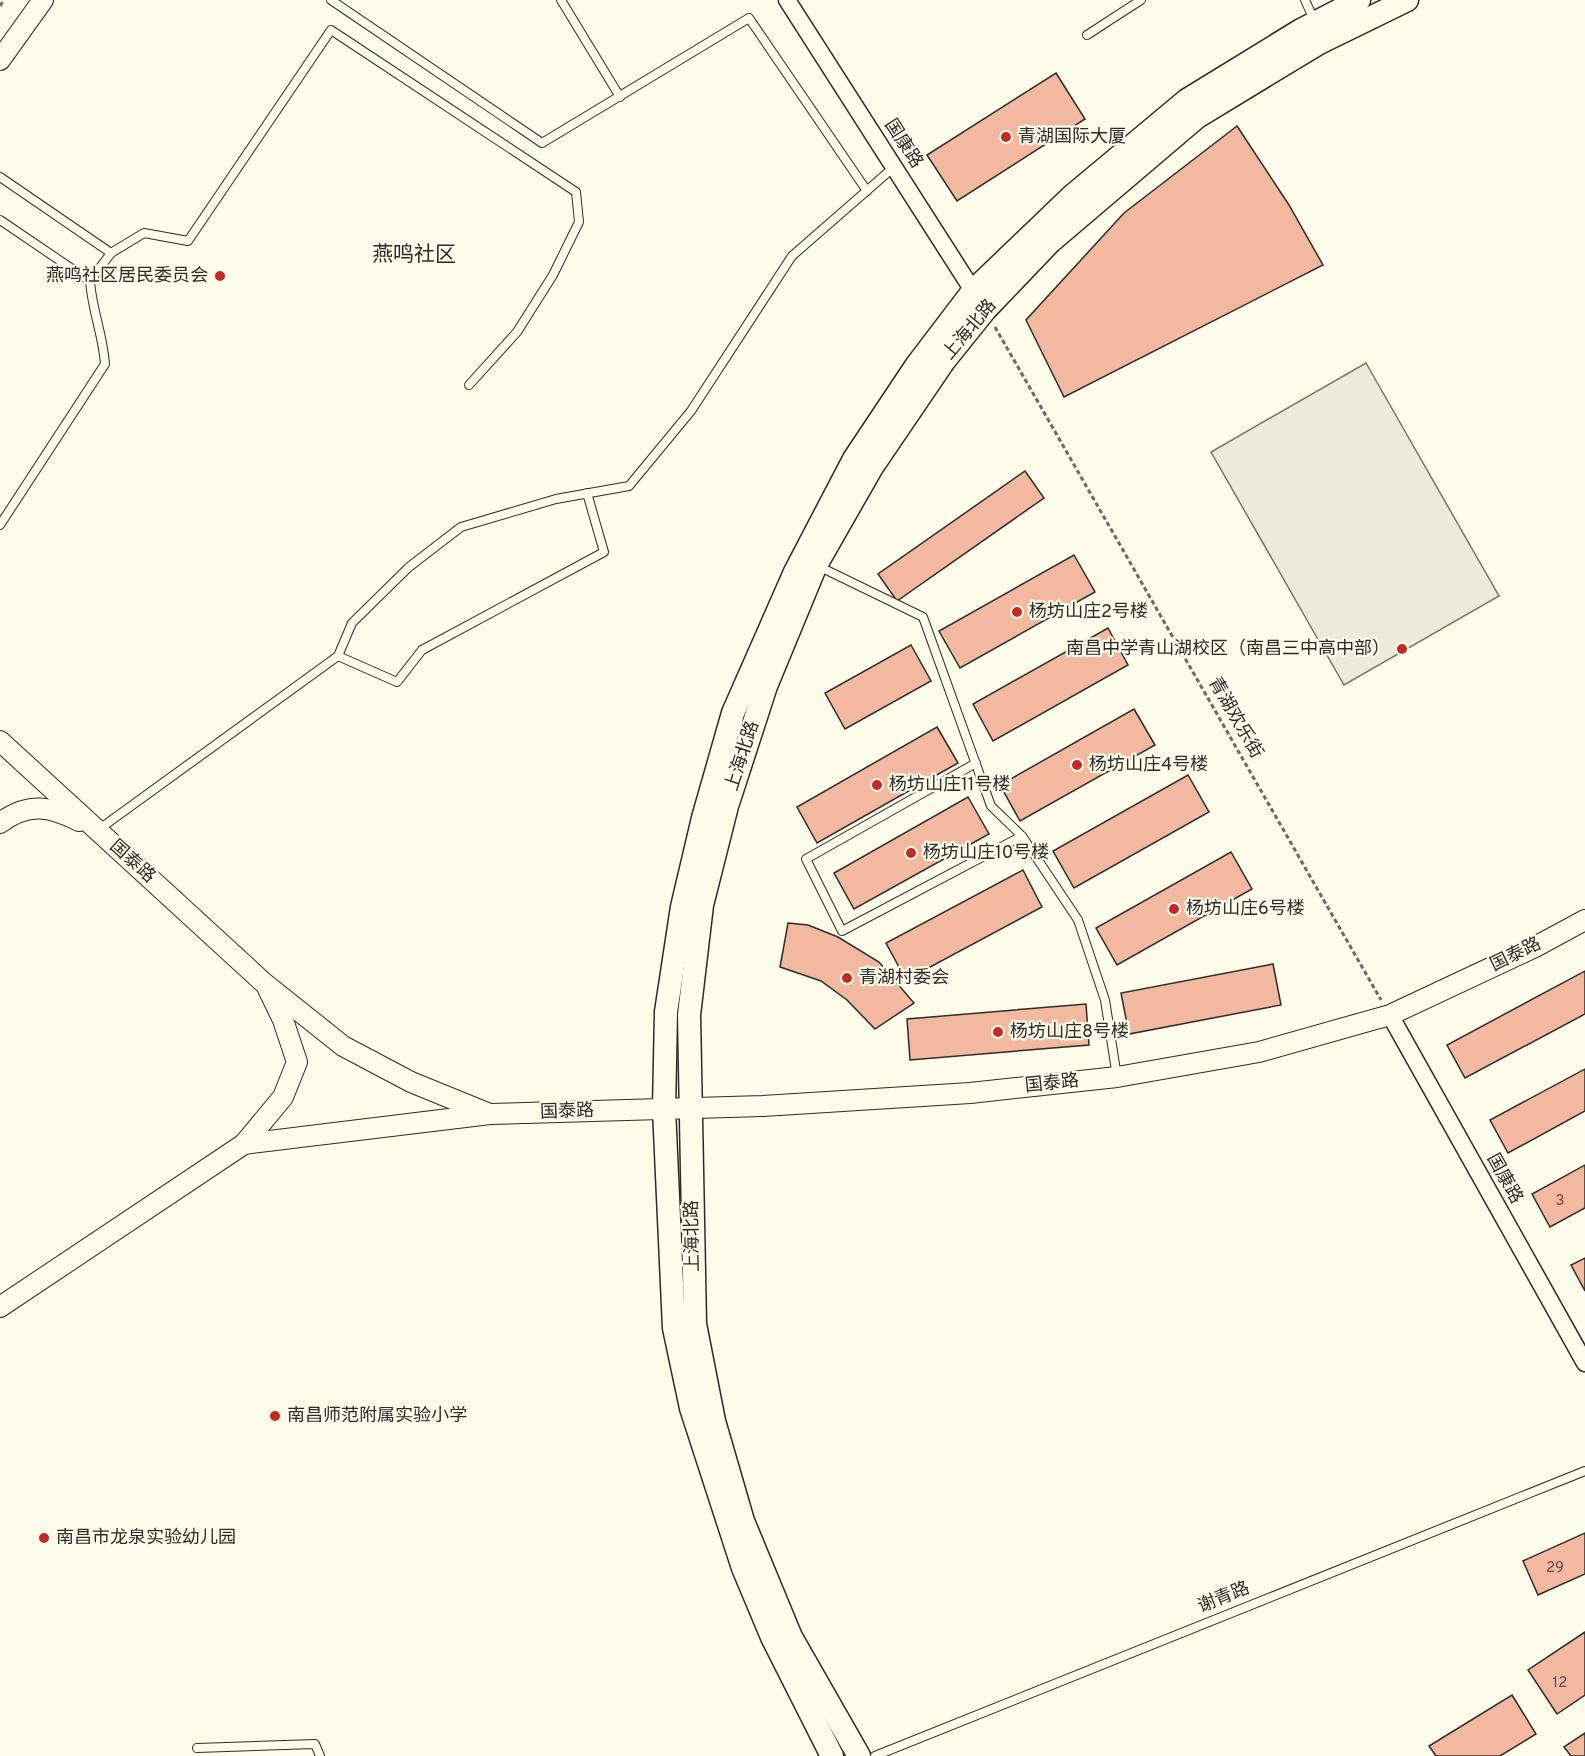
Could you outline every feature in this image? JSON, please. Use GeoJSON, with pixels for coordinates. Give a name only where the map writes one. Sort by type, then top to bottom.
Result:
{"type":"FeatureCollection","features":[{"type":"Feature","properties":{"kind":"main road","name":"上海北路"},"geometry":{"type":"LineString","coordinates":[[830,1756],[772,1637],[742,1568],[691,1408],[674,1328],[664,1109],[666,1012],[682,907],[703,818],[733,713],[795,572],[854,459],[916,366],[979,301],[1072,196],[1187,100],[1315,23],[1359,0]]}},
{"type":"Feature","properties":{"kind":"main road","name":"上海北路"},"geometry":{"type":"LineString","coordinates":[[859,1756],[791,1637],[743,1521],[714,1421],[695,1324],[690,1015],[702,905],[727,806],[766,686],[816,565],[872,466],[944,361],[979,301],[1197,117],[1319,43],[1407,0]]}},
{"type":"Feature","properties":{"kind":"street"},"geometry":{"type":"LineString","coordinates":[[0,60],[43,0]]}},
{"type":"Feature","properties":{"kind":"street","name":"国康路"},"geometry":{"type":"LineString","coordinates":[[787,0],[979,301]]}},
{"type":"Feature","properties":{"kind":"street","name":"国泰路"},"geometry":{"type":"LineString","coordinates":[[0,741],[264,983],[343,1046],[411,1082],[490,1114]]}},
{"type":"Feature","properties":{"kind":"street"},"geometry":{"type":"LineString","coordinates":[[0,823],[12,814],[40,808],[57,810],[98,830]]}},
{"type":"Feature","properties":{"kind":"street","name":"国泰路"},"geometry":{"type":"LineString","coordinates":[[244,1144],[490,1114],[691,1108],[970,1093],[1117,1077],[1259,1052],[1390,1015],[1535,947],[1585,920]]}},
{"type":"Feature","properties":{"kind":"street","name":"国泰路"},"geometry":{"type":"LineString","coordinates":[[0,1307],[244,1144],[283,1097],[297,1062],[283,1020],[264,983]]}},
{"type":"Feature","properties":{"kind":"street","name":"国康路"},"geometry":{"type":"LineString","coordinates":[[1390,1015],[1585,1363]]}},
{"type":"Feature","properties":{"kind":"lane"},"geometry":{"type":"LineString","coordinates":[[331,0],[542,143],[749,18],[867,191]]}},
{"type":"Feature","properties":{"kind":"lane"},"geometry":{"type":"LineString","coordinates":[[561,0],[620,97]]}},
{"type":"Feature","properties":{"kind":"lane"},"geometry":{"type":"LineString","coordinates":[[1087,35],[1141,0]]}},
{"type":"Feature","properties":{"kind":"lane"},"geometry":{"type":"LineString","coordinates":[[1305,0],[1315,23]]}},
{"type":"Feature","properties":{"kind":"lane"},"geometry":{"type":"LineString","coordinates":[[0,525],[105,364],[103,338],[92,305],[90,281],[111,253],[144,233],[188,241],[331,30],[576,192],[579,222],[553,274],[517,332],[470,385]]}},
{"type":"Feature","properties":{"kind":"lane"},"geometry":{"type":"LineString","coordinates":[[98,830],[338,656],[352,623],[409,567],[461,527],[556,499],[629,486],[691,411],[792,256],[894,166]]}},
{"type":"Feature","properties":{"kind":"lane"},"geometry":{"type":"LineString","coordinates":[[0,177],[111,253]]}},
{"type":"Feature","properties":{"kind":"lane"},"geometry":{"type":"LineString","coordinates":[[0,220],[90,281]]}},
{"type":"Feature","properties":{"kind":"lane"},"geometry":{"type":"LineString","coordinates":[[338,656],[397,682],[422,650],[604,552],[588,493]]}},
{"type":"Feature","properties":{"kind":"lane"},"geometry":{"type":"LineString","coordinates":[[816,565],[923,617],[991,806],[1022,836],[1078,920],[1105,1000],[1117,1077]]}},
{"type":"Feature","properties":{"kind":"lane"},"geometry":{"type":"LineString","coordinates":[[976,763],[806,859],[842,932],[1022,836]]}},
{"type":"Feature","properties":{"kind":"lane","name":"谢青路"},"geometry":{"type":"LineString","coordinates":[[875,1756],[1585,1471]]}},
{"type":"Feature","properties":{"kind":"lane"},"geometry":{"type":"LineString","coordinates":[[197,1748],[315,1744],[320,1756]]}},
{"type":"Feature","properties":{"kind":"path"},"geometry":{"type":"LineString","coordinates":[[0,6],[4,0]]}},
{"type":"Feature","properties":{"kind":"path","name":"青湖欢乐街"},"geometry":{"type":"LineString","coordinates":[[979,301],[1390,1015]]}},
{"type":"Feature","properties":{"kind":"shaded area"},"geometry":{"type":"Polygon","coordinates":[[[1366,363],[1499,596],[1344,685],[1211,452],[1366,363]]]}},
{"type":"Feature","properties":{"kind":"building","name":"青湖国际大厦"},"geometry":{"type":"Polygon","coordinates":[[[1056,73],[1085,119],[957,201],[927,155],[1056,73]]]}},
{"type":"Feature","properties":{"kind":"building"},"geometry":{"type":"Polygon","coordinates":[[[1237,126],[1289,205],[1323,265],[1064,397],[1026,320],[1124,213],[1237,126]]]}},
{"type":"Feature","properties":{"kind":"building"},"geometry":{"type":"Polygon","coordinates":[[[1025,471],[1044,498],[897,601],[878,574],[1025,471]]]}},
{"type":"Feature","properties":{"kind":"building","name":"杨坊山庄2号楼"},"geometry":{"type":"Polygon","coordinates":[[[1074,555],[1095,592],[960,668],[939,631],[1074,555]]]}},
{"type":"Feature","properties":{"kind":"building"},"geometry":{"type":"Polygon","coordinates":[[[1108,628],[1128,665],[993,741],[973,704],[1108,628]]]}},
{"type":"Feature","properties":{"kind":"building"},"geometry":{"type":"Polygon","coordinates":[[[911,645],[931,681],[845,729],[825,693],[911,645]]]}},
{"type":"Feature","properties":{"kind":"building","name":"杨坊山庄4号楼"},"geometry":{"type":"Polygon","coordinates":[[[1134,709],[1155,745],[1020,821],[1000,785],[1134,709]]]}},
{"type":"Feature","properties":{"kind":"building","name":"杨坊山庄11号楼"},"geometry":{"type":"Polygon","coordinates":[[[937,727],[958,763],[817,843],[797,807],[937,727]]]}},
{"type":"Feature","properties":{"kind":"building"},"geometry":{"type":"Polygon","coordinates":[[[1188,775],[1209,812],[1074,888],[1053,851],[1188,775]]]}},
{"type":"Feature","properties":{"kind":"building","name":"杨坊山庄10号楼"},"geometry":{"type":"Polygon","coordinates":[[[968,797],[989,834],[854,909],[834,873],[968,797]]]}},
{"type":"Feature","properties":{"kind":"building","name":"杨坊山庄6号楼"},"geometry":{"type":"Polygon","coordinates":[[[1231,852],[1252,889],[1117,965],[1096,928],[1231,852]]]}},
{"type":"Feature","properties":{"kind":"building"},"geometry":{"type":"Polygon","coordinates":[[[1023,870],[1042,907],[906,980],[886,943],[1023,870]]]}},
{"type":"Feature","properties":{"kind":"building"},"geometry":{"type":"Polygon","coordinates":[[[788,923],[808,925],[838,937],[879,962],[914,1003],[875,1029],[847,1000],[821,981],[780,967],[788,923]]]}},
{"type":"Feature","properties":{"kind":"building"},"geometry":{"type":"Polygon","coordinates":[[[1273,964],[1281,1005],[1129,1034],[1121,993],[1273,964]]]}},
{"type":"Feature","properties":{"kind":"building"},"geometry":{"type":"Polygon","coordinates":[[[1585,971],[1585,1014],[1465,1078],[1447,1045],[1585,971]]]}},
{"type":"Feature","properties":{"kind":"building","name":"杨坊山庄8号楼"},"geometry":{"type":"Polygon","coordinates":[[[1086,1004],[1089,1045],[910,1060],[907,1019],[1086,1004]]]}},
{"type":"Feature","properties":{"kind":"building"},"geometry":{"type":"Polygon","coordinates":[[[1585,1069],[1585,1111],[1508,1153],[1490,1120],[1585,1069]]]}},
{"type":"Feature","properties":{"kind":"building"},"geometry":{"type":"Polygon","coordinates":[[[1585,1165],[1585,1208],[1550,1227],[1532,1194],[1585,1165]]]}},
{"type":"Feature","properties":{"kind":"building"},"geometry":{"type":"Polygon","coordinates":[[[1585,1258],[1585,1291],[1571,1265],[1585,1258]]]}},
{"type":"Feature","properties":{"kind":"building"},"geometry":{"type":"Polygon","coordinates":[[[1585,1533],[1585,1574],[1538,1595],[1523,1561],[1585,1533]]]}},
{"type":"Feature","properties":{"kind":"building"},"geometry":{"type":"Polygon","coordinates":[[[1585,1632],[1585,1695],[1557,1714],[1528,1670],[1585,1632]]]}},
{"type":"Feature","properties":{"kind":"building"},"geometry":{"type":"Polygon","coordinates":[[[1512,1695],[1536,1734],[1500,1756],[1436,1756],[1429,1746],[1512,1695]]]}},
{"type":"Feature","properties":{"kind":"building"},"geometry":{"type":"Polygon","coordinates":[[[1585,1733],[1585,1756],[1571,1756],[1564,1747],[1585,1733]]]}},
{"type":"Feature","properties":{"kind":"place","name":"青湖国际大厦"},"geometry":{"type":"Point","coordinates":[1006,137]}},
{"type":"Feature","properties":{"kind":"place","name":"燕鸣社区居民委员会"},"geometry":{"type":"Point","coordinates":[220,276]}},
{"type":"Feature","properties":{"kind":"place","name":"杨坊山庄2号楼"},"geometry":{"type":"Point","coordinates":[1017,612]}},
{"type":"Feature","properties":{"kind":"place","name":"南昌中学青山湖校区（南昌三中高中部）"},"geometry":{"type":"Point","coordinates":[1402,649]}},
{"type":"Feature","properties":{"kind":"place","name":"杨坊山庄4号楼"},"geometry":{"type":"Point","coordinates":[1077,765]}},
{"type":"Feature","properties":{"kind":"place","name":"杨坊山庄11号楼"},"geometry":{"type":"Point","coordinates":[877,785]}},
{"type":"Feature","properties":{"kind":"place","name":"杨坊山庄10号楼"},"geometry":{"type":"Point","coordinates":[911,853]}},
{"type":"Feature","properties":{"kind":"place","name":"杨坊山庄6号楼"},"geometry":{"type":"Point","coordinates":[1174,909]}},
{"type":"Feature","properties":{"kind":"place","name":"青湖村委会"},"geometry":{"type":"Point","coordinates":[847,978]}},
{"type":"Feature","properties":{"kind":"place","name":"杨坊山庄8号楼"},"geometry":{"type":"Point","coordinates":[998,1032]}},
{"type":"Feature","properties":{"kind":"place","name":"南昌师范附属实验小学"},"geometry":{"type":"Point","coordinates":[275,1416]}},
{"type":"Feature","properties":{"kind":"place","name":"南昌市龙泉实验幼儿园"},"geometry":{"type":"Point","coordinates":[44,1538]}},
{"type":"Feature","properties":{"kind":"district","name":"燕鸣社区"},"geometry":{"type":"Point","coordinates":[414,255]}}]}
